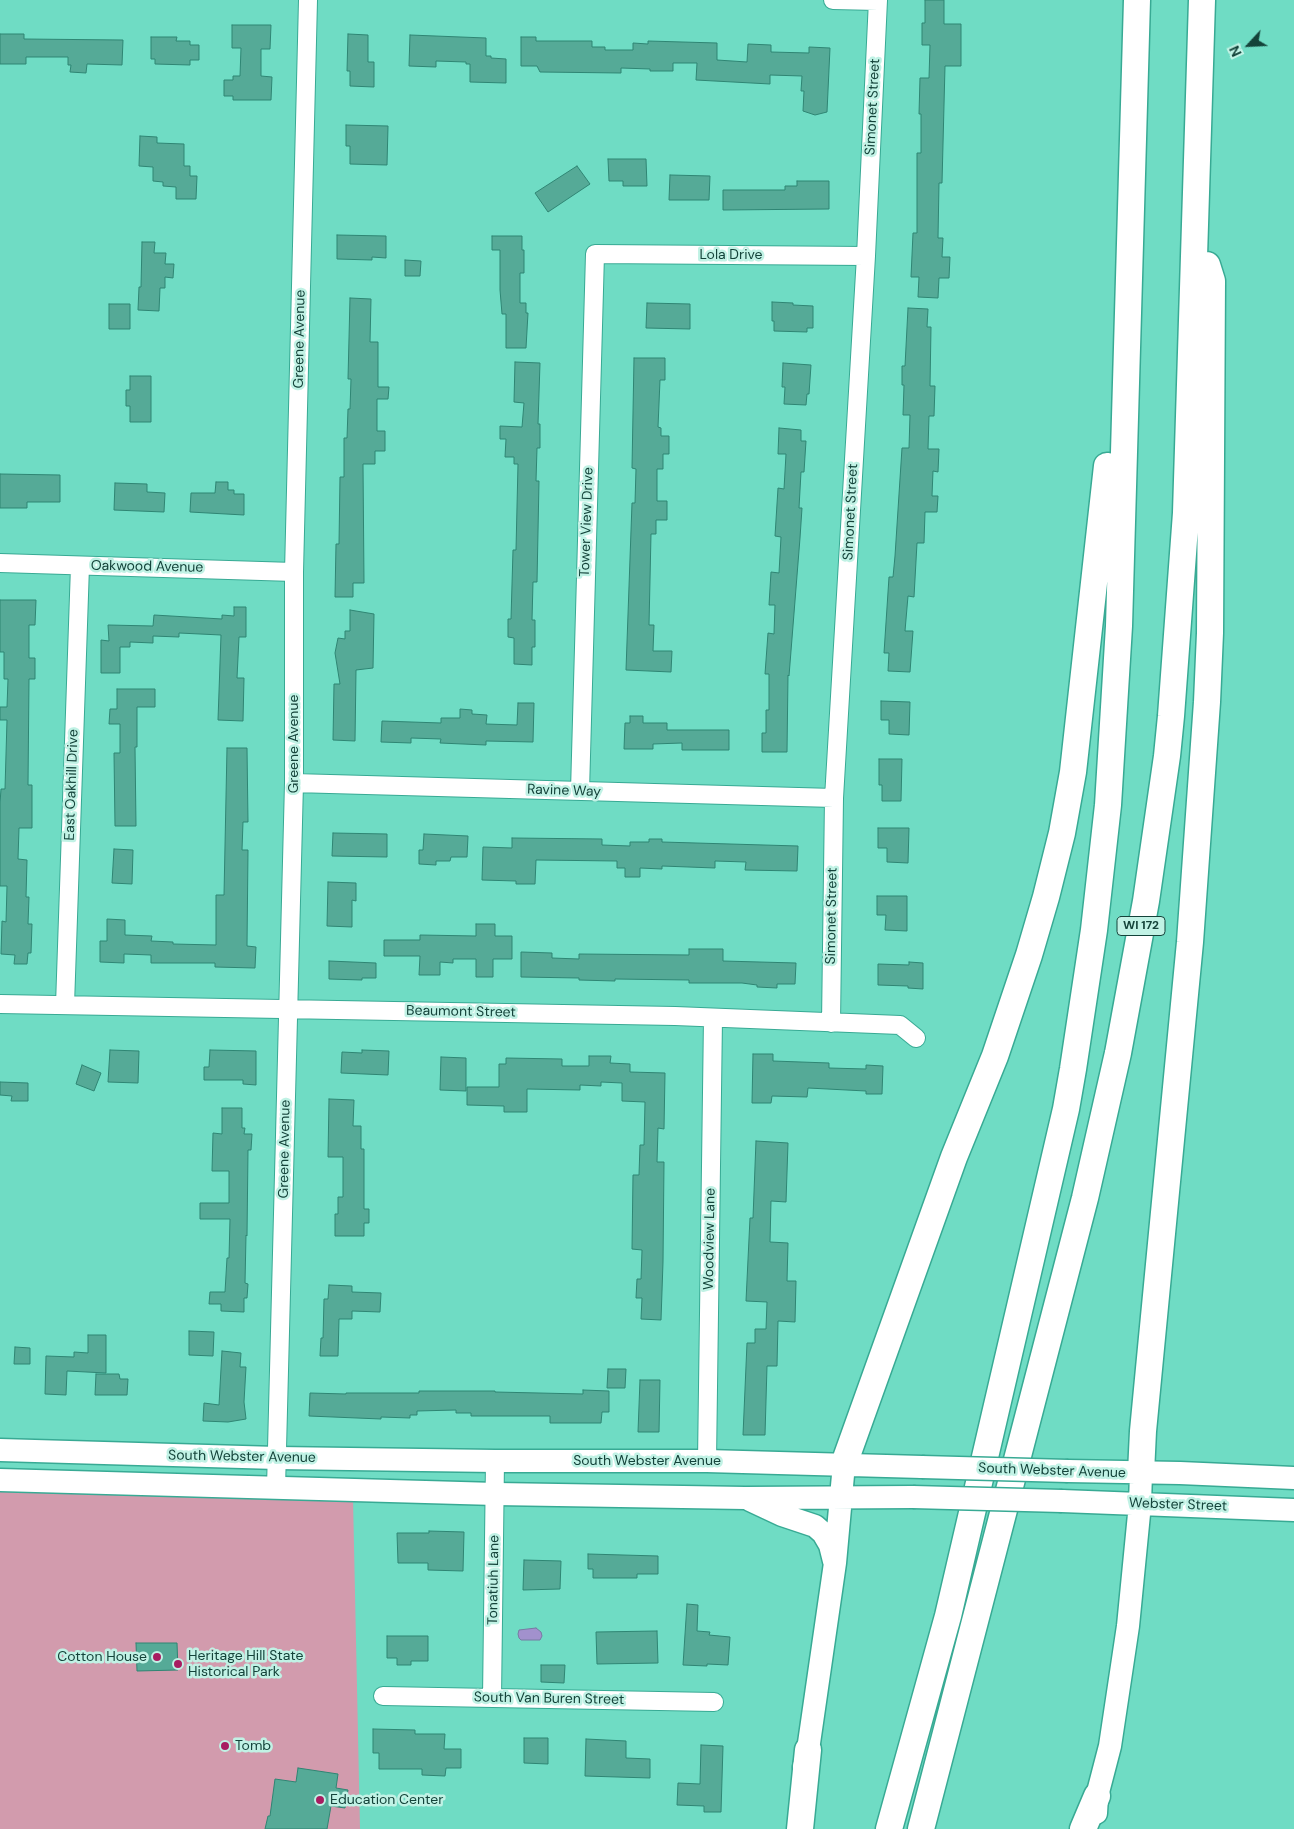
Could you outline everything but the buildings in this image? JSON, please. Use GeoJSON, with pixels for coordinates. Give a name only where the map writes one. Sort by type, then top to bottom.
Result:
{"type":"FeatureCollection","features":[{"type":"Feature","properties":{"kind":"highway"},"geometry":{"type":"LineString","coordinates":[[889,1829],[948,1616],[1063,1118],[1073,1069],[1094,930],[1108,805],[1118,626],[1125,375],[1132,232],[1137,0]]}},
{"type":"Feature","properties":{"kind":"highway","name":"WI 172"},"geometry":{"type":"LineString","coordinates":[[921,1829],[1085,1198],[1118,1053],[1146,901],[1167,756],[1186,512],[1202,0]]}},
{"type":"Feature","properties":{"kind":"highway"},"geometry":{"type":"LineString","coordinates":[[1141,1473],[1144,1421],[1190,942],[1207,702],[1210,634],[1212,282],[1196,227]]}},
{"type":"Feature","properties":{"kind":"highway"},"geometry":{"type":"LineString","coordinates":[[844,1464],[954,1156],[995,1056],[1029,955],[1046,897],[1062,833],[1073,772],[1109,443],[1125,375]]}},
{"type":"Feature","properties":{"kind":"highway"},"geometry":{"type":"LineString","coordinates":[[800,1829],[808,1750]]}},
{"type":"Feature","properties":{"kind":"highway"},"geometry":{"type":"LineString","coordinates":[[1083,1829],[1098,1796]]}},
{"type":"Feature","properties":{"kind":"main road","name":"South Webster Avenue"},"geometry":{"type":"LineString","coordinates":[[0,1450],[277,1458],[708,1461],[1180,1473],[1294,1478]]}},
{"type":"Feature","properties":{"kind":"main road"},"geometry":{"type":"LineString","coordinates":[[789,1829],[808,1750],[835,1563],[844,1464]]}},
{"type":"Feature","properties":{"kind":"main road"},"geometry":{"type":"LineString","coordinates":[[1096,1829],[1098,1796],[1110,1746],[1119,1695],[1128,1626],[1140,1504],[1141,1473]]}},
{"type":"Feature","properties":{"kind":"main road"},"geometry":{"type":"LineString","coordinates":[[0,1480],[496,1494],[744,1498],[840,1497]]}},
{"type":"Feature","properties":{"kind":"main road","name":"Webster Street"},"geometry":{"type":"LineString","coordinates":[[840,1497],[1062,1501],[1294,1510]]}},
{"type":"Feature","properties":{"kind":"main road"},"geometry":{"type":"LineString","coordinates":[[744,1498],[782,1515],[814,1526],[823,1533],[830,1545],[835,1563]]}},
{"type":"Feature","properties":{"kind":"street","name":"Greene Avenue"},"geometry":{"type":"LineString","coordinates":[[276,1488],[294,783],[294,572],[308,0]]}},
{"type":"Feature","properties":{"kind":"street"},"geometry":{"type":"LineString","coordinates":[[833,0],[878,0]]}},
{"type":"Feature","properties":{"kind":"street","name":"Simonet Street"},"geometry":{"type":"LineString","coordinates":[[830,1023],[834,798],[866,256],[878,0]]}},
{"type":"Feature","properties":{"kind":"street","name":"Lola Drive"},"geometry":{"type":"LineString","coordinates":[[595,254],[866,256]]}},
{"type":"Feature","properties":{"kind":"street","name":"Tower View Drive"},"geometry":{"type":"LineString","coordinates":[[580,791],[595,254]]}},
{"type":"Feature","properties":{"kind":"street","name":"Oakwood Avenue"},"geometry":{"type":"LineString","coordinates":[[0,563],[294,572]]}},
{"type":"Feature","properties":{"kind":"street","name":"East Oakhill Drive"},"geometry":{"type":"LineString","coordinates":[[65,1005],[80,566]]}},
{"type":"Feature","properties":{"kind":"street","name":"Ravine Way"},"geometry":{"type":"LineString","coordinates":[[294,783],[834,798]]}},
{"type":"Feature","properties":{"kind":"street","name":"Beaumont Street"},"geometry":{"type":"LineString","coordinates":[[0,1004],[713,1018],[900,1025],[916,1038]]}},
{"type":"Feature","properties":{"kind":"street","name":"Woodview Lane"},"geometry":{"type":"LineString","coordinates":[[708,1461],[713,1018]]}},
{"type":"Feature","properties":{"kind":"street","name":"Tonatiuh Lane"},"geometry":{"type":"LineString","coordinates":[[492,1698],[495,1461]]}},
{"type":"Feature","properties":{"kind":"street","name":"South Van Buren Street"},"geometry":{"type":"LineString","coordinates":[[383,1696],[714,1702]]}},
{"type":"Feature","properties":{"kind":"shaded area","name":"Heritage Hill State Historical Park"},"geometry":{"type":"Polygon","coordinates":[[[0,1480],[353,1499],[360,1829],[0,1829],[0,1480]]]}},
{"type":"Feature","properties":{"kind":"shaded area"},"geometry":{"type":"Polygon","coordinates":[[[536,1628],[541,1632],[540,1640],[521,1640],[519,1638],[519,1630],[536,1628]]]}},
{"type":"Feature","properties":{"kind":"place","name":"Cotton House"},"geometry":{"type":"Point","coordinates":[157,1657]}},
{"type":"Feature","properties":{"kind":"place","name":"Heritage Hill State Historical Park"},"geometry":{"type":"Point","coordinates":[178,1664]}},
{"type":"Feature","properties":{"kind":"place","name":"Tomb"},"geometry":{"type":"Point","coordinates":[225,1746]}},
{"type":"Feature","properties":{"kind":"place","name":"Education Center"},"geometry":{"type":"Point","coordinates":[320,1800]}}]}
